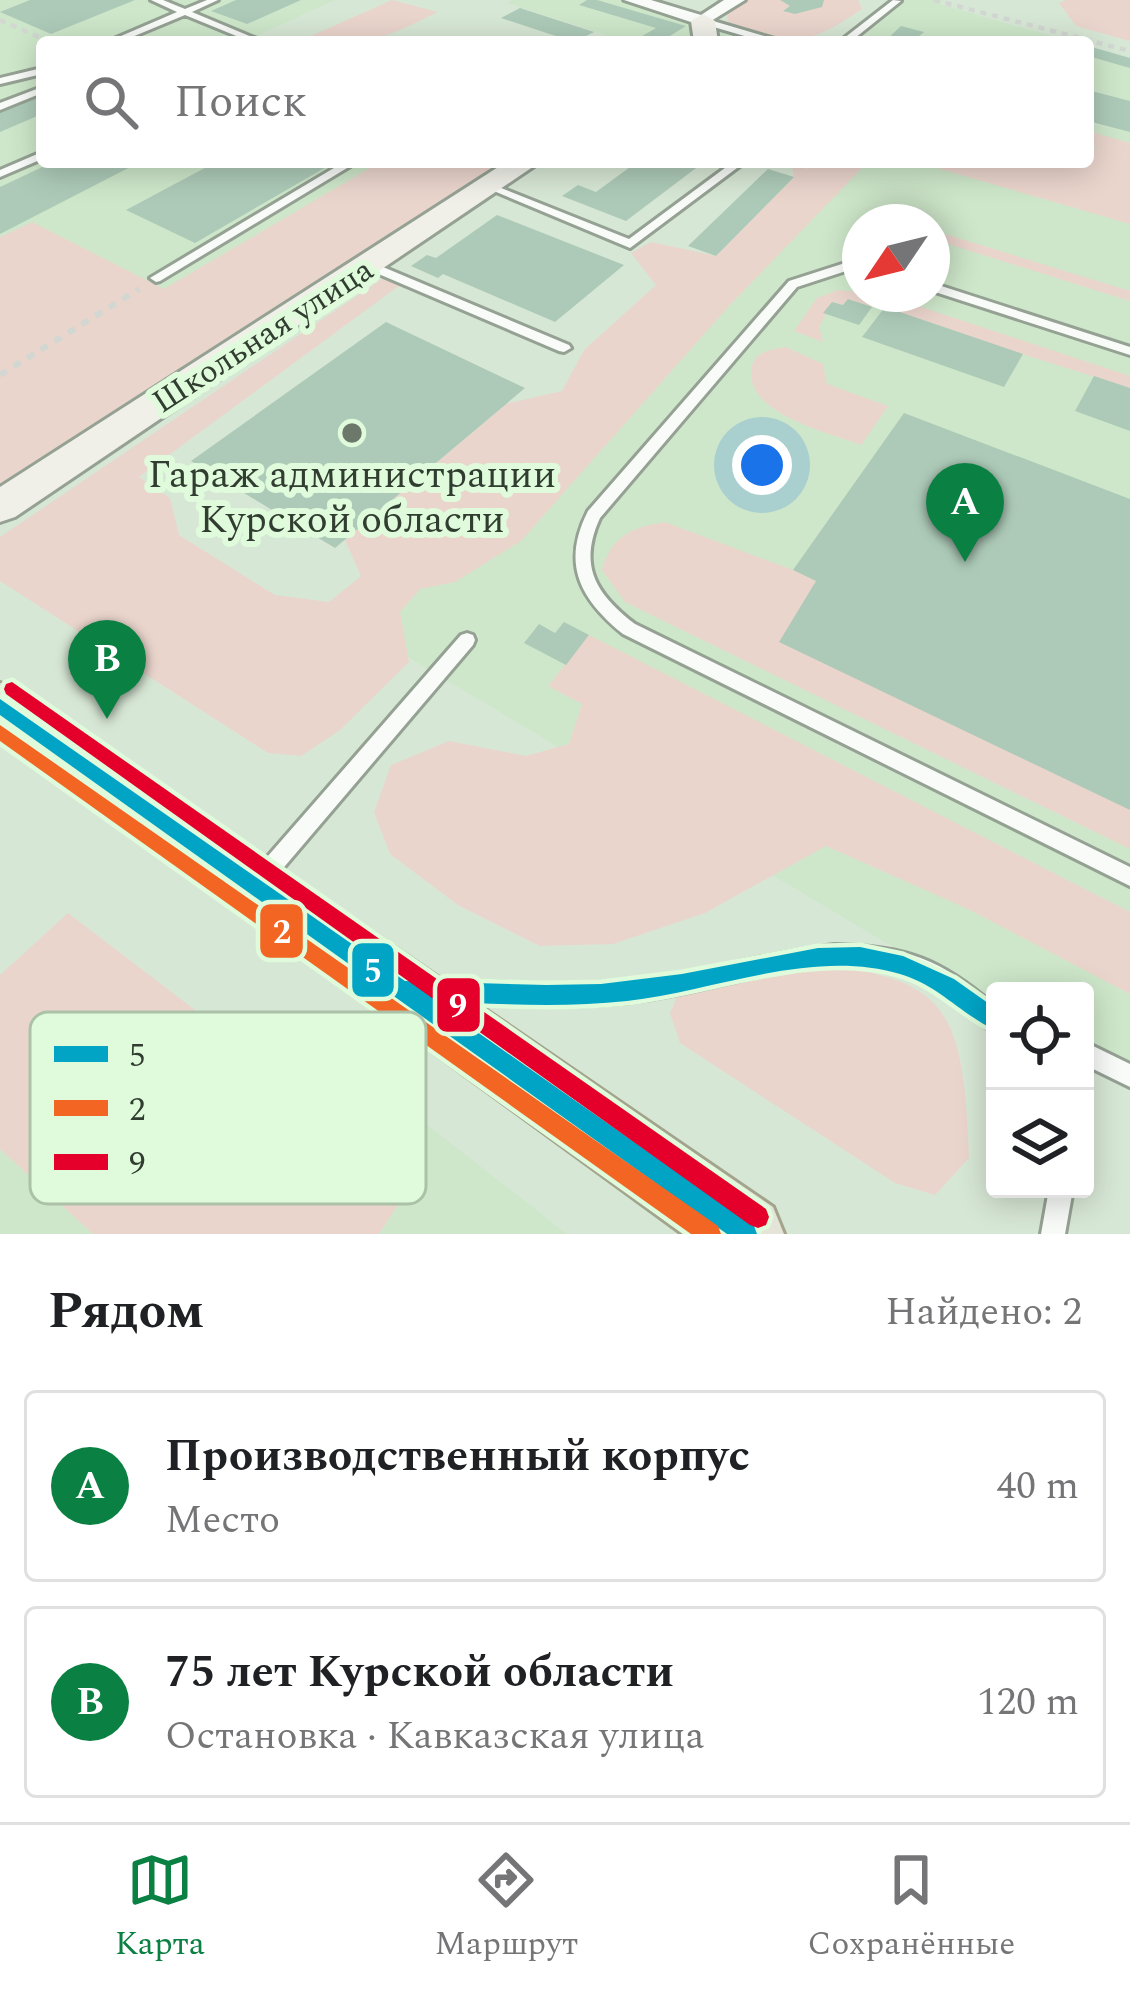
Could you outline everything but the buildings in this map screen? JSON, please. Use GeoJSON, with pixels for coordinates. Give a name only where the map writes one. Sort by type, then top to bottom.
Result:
{"type":"FeatureCollection","features":[{"type":"Feature","properties":{"kind":"main road"},"geometry":{"type":"LineString","coordinates":[[0,706],[746,1234]]}},
{"type":"Feature","properties":{"kind":"street"},"geometry":{"type":"LineString","coordinates":[[633,0],[705,31],[736,0]]}},
{"type":"Feature","properties":{"kind":"street","name":"Школьная улица"},"geometry":{"type":"LineString","coordinates":[[0,507],[516,168]]}},
{"type":"Feature","properties":{"kind":"lane"},"geometry":{"type":"LineString","coordinates":[[155,0],[245,36]]}},
{"type":"Feature","properties":{"kind":"lane"},"geometry":{"type":"LineString","coordinates":[[127,36],[214,0]]}},
{"type":"Feature","properties":{"kind":"lane"},"geometry":{"type":"LineString","coordinates":[[852,36],[897,1]]}},
{"type":"Feature","properties":{"kind":"lane"},"geometry":{"type":"LineString","coordinates":[[705,31],[737,36]]}},
{"type":"Feature","properties":{"kind":"lane"},"geometry":{"type":"LineString","coordinates":[[0,81],[36,73]]}},
{"type":"Feature","properties":{"kind":"lane"},"geometry":{"type":"LineString","coordinates":[[0,107],[36,91]]}},
{"type":"Feature","properties":{"kind":"lane"},"geometry":{"type":"LineString","coordinates":[[0,174],[36,158]]}},
{"type":"Feature","properties":{"kind":"lane"},"geometry":{"type":"LineString","coordinates":[[156,278],[342,168]]}},
{"type":"Feature","properties":{"kind":"lane"},"geometry":{"type":"LineString","coordinates":[[487,186],[630,244],[732,168]]}},
{"type":"Feature","properties":{"kind":"lane"},"geometry":{"type":"LineString","coordinates":[[371,266],[564,348]]}},
{"type":"Feature","properties":{"kind":"lane"},"geometry":{"type":"LineString","coordinates":[[842,271],[807,278],[780,298],[592,515],[580,548],[586,583],[610,616],[629,629],[1130,877]]}},
{"type":"Feature","properties":{"kind":"lane"},"geometry":{"type":"LineString","coordinates":[[950,292],[1130,351]]}},
{"type":"Feature","properties":{"kind":"lane"},"geometry":{"type":"LineString","coordinates":[[256,885],[467,640]]}},
{"type":"Feature","properties":{"kind":"lane"},"geometry":{"type":"LineString","coordinates":[[407,990],[575,995],[658,988],[835,952],[895,958],[986,1002]]}},
{"type":"Feature","properties":{"kind":"lane"},"geometry":{"type":"LineString","coordinates":[[955,986],[986,1012]]}},
{"type":"Feature","properties":{"kind":"lane"},"geometry":{"type":"LineString","coordinates":[[1094,1058],[1130,1076]]}},
{"type":"Feature","properties":{"kind":"lane"},"geometry":{"type":"LineString","coordinates":[[1053,1234],[1059,1198]]}},
{"type":"Feature","properties":{"kind":"path"},"geometry":{"type":"LineString","coordinates":[[934,0],[1072,36]]}},
{"type":"Feature","properties":{"kind":"path"},"geometry":{"type":"LineString","coordinates":[[0,20],[36,36]]}},
{"type":"Feature","properties":{"kind":"path"},"geometry":{"type":"LineString","coordinates":[[1094,42],[1130,51]]}},
{"type":"Feature","properties":{"kind":"path"},"geometry":{"type":"LineString","coordinates":[[0,375],[156,278]]}},
{"type":"Feature","properties":{"kind":"shaded area"},"geometry":{"type":"Polygon","coordinates":[[[0,0],[335,0],[256,36],[36,36],[36,168],[370,168],[164,290],[32,222],[0,237],[0,0]]]}},
{"type":"Feature","properties":{"kind":"shaded area"},"geometry":{"type":"Polygon","coordinates":[[[392,0],[438,12],[382,36],[311,36],[392,0]]]}},
{"type":"Feature","properties":{"kind":"shaded area"},"geometry":{"type":"Polygon","coordinates":[[[619,0],[741,36],[609,36],[507,3],[619,0]]]}},
{"type":"Feature","properties":{"kind":"shaded area"},"geometry":{"type":"Polygon","coordinates":[[[747,0],[858,0],[862,9],[813,36],[769,35],[728,22],[727,13],[747,0]]]}},
{"type":"Feature","properties":{"kind":"shaded area"},"geometry":{"type":"Polygon","coordinates":[[[903,0],[942,0],[939,4],[1052,36],[863,36],[903,0]]]}},
{"type":"Feature","properties":{"kind":"shaded area"},"geometry":{"type":"Polygon","coordinates":[[[1130,0],[1130,41],[1076,26],[1059,3],[1130,0]]]}},
{"type":"Feature","properties":{"kind":"shaded area"},"geometry":{"type":"Polygon","coordinates":[[[1094,48],[1130,58],[1130,1089],[1094,1067],[1094,982],[986,982],[986,1003],[361,629],[827,168],[1094,168],[1094,124],[1121,131],[1094,123],[1094,48]]]}},
{"type":"Feature","properties":{"kind":"shaded area"},"geometry":{"type":"Polygon","coordinates":[[[1094,133],[1130,143],[1130,224],[937,168],[1094,168],[1094,148],[1101,149],[1094,147],[1094,133]]]}},
{"type":"Feature","properties":{"kind":"shaded area"},"geometry":{"type":"Polygon","coordinates":[[[370,168],[500,168],[0,508],[0,237],[32,222],[164,289],[370,168]]]}},
{"type":"Feature","properties":{"kind":"shaded area"},"geometry":{"type":"Polygon","coordinates":[[[793,168],[862,168],[729,306],[521,541],[455,582],[420,589],[400,612],[409,662],[339,731],[301,756],[268,753],[0,581],[0,537],[385,277],[400,285],[139,477],[170,498],[179,535],[275,595],[329,602],[361,576],[345,540],[506,404],[562,391],[584,350],[656,285],[631,253],[651,242],[716,256],[794,177],[793,168]]]}},
{"type":"Feature","properties":{"kind":"shaded area"},"geometry":{"type":"Polygon","coordinates":[[[950,236],[1130,291],[1130,301],[950,245],[950,236]]]}},
{"type":"Feature","properties":{"kind":"shaded area"},"geometry":{"type":"Polygon","coordinates":[[[842,290],[842,305],[832,302],[819,327],[823,342],[794,331],[817,298],[842,290]]]}},
{"type":"Feature","properties":{"kind":"shaded area"},"geometry":{"type":"Polygon","coordinates":[[[889,312],[936,312],[1130,376],[1130,388],[889,312]]]}},
{"type":"Feature","properties":{"kind":"shaded area"},"geometry":{"type":"Polygon","coordinates":[[[786,347],[823,364],[827,384],[888,406],[861,445],[794,420],[763,400],[754,388],[754,360],[786,347]]]}},
{"type":"Feature","properties":{"kind":"shaded area"},"geometry":{"type":"Polygon","coordinates":[[[665,522],[793,570],[1130,719],[1130,849],[625,602],[602,570],[606,558],[624,535],[665,522]]]}},
{"type":"Feature","properties":{"kind":"shaded area"},"geometry":{"type":"Polygon","coordinates":[[[589,635],[1130,912],[1130,994],[968,909],[826,846],[705,913],[613,944],[540,946],[458,905],[390,854],[374,812],[391,765],[449,741],[526,756],[569,744],[582,704],[548,686],[589,635]]]}},
{"type":"Feature","properties":{"kind":"shaded area"},"geometry":{"type":"Polygon","coordinates":[[[68,913],[198,1012],[30,1012],[30,1176],[0,1149],[0,975],[68,913]]]}},
{"type":"Feature","properties":{"kind":"shaded area"},"geometry":{"type":"Polygon","coordinates":[[[776,959],[875,974],[908,985],[932,1002],[949,1025],[960,1058],[969,1158],[935,1195],[895,1183],[680,1043],[670,1013],[682,985],[776,959]]]}},
{"type":"Feature","properties":{"kind":"shaded area"},"geometry":{"type":"Polygon","coordinates":[[[426,1124],[567,1234],[133,1234],[210,1204],[426,1204],[426,1124]]]}},
{"type":"Feature","properties":{"kind":"shaded area"},"geometry":{"type":"Polygon","coordinates":[[[0,1149],[30,1176],[30,1204],[60,1204],[93,1234],[0,1234],[0,1149]]]}},
{"type":"Feature","properties":{"kind":"shaded area"},"geometry":{"type":"Polygon","coordinates":[[[60,1204],[399,1204],[379,1234],[93,1234],[60,1204]]]}},
{"type":"Feature","properties":{"kind":"transit line","name":"9"},"geometry":{"type":"LineString","coordinates":[[12,689],[758,1217]]}},
{"type":"Feature","properties":{"kind":"transit line","name":"5"},"geometry":{"type":"LineString","coordinates":[[0,706],[746,1234]]}},
{"type":"Feature","properties":{"kind":"transit line","name":"2"},"geometry":{"type":"LineString","coordinates":[[0,732],[396,1012]]}},
{"type":"Feature","properties":{"kind":"transit line","name":"5"},"geometry":{"type":"LineString","coordinates":[[407,990],[518,995],[629,991],[818,957],[860,957],[903,965],[947,985],[986,1013]]}},
{"type":"Feature","properties":{"kind":"transit line","name":"2"},"geometry":{"type":"LineString","coordinates":[[426,1033],[710,1234]]}},
{"type":"Feature","properties":{"kind":"place","name":"Гараж администрации Курской области"},"geometry":{"type":"Point","coordinates":[352,433]}},
{"type":"Feature","properties":{"kind":"place","name":"Производственный корпус"},"geometry":{"type":"Point","coordinates":[965,562]}},
{"type":"Feature","properties":{"kind":"place","name":"75 лет Курской области"},"geometry":{"type":"Point","coordinates":[107,719]}}]}
